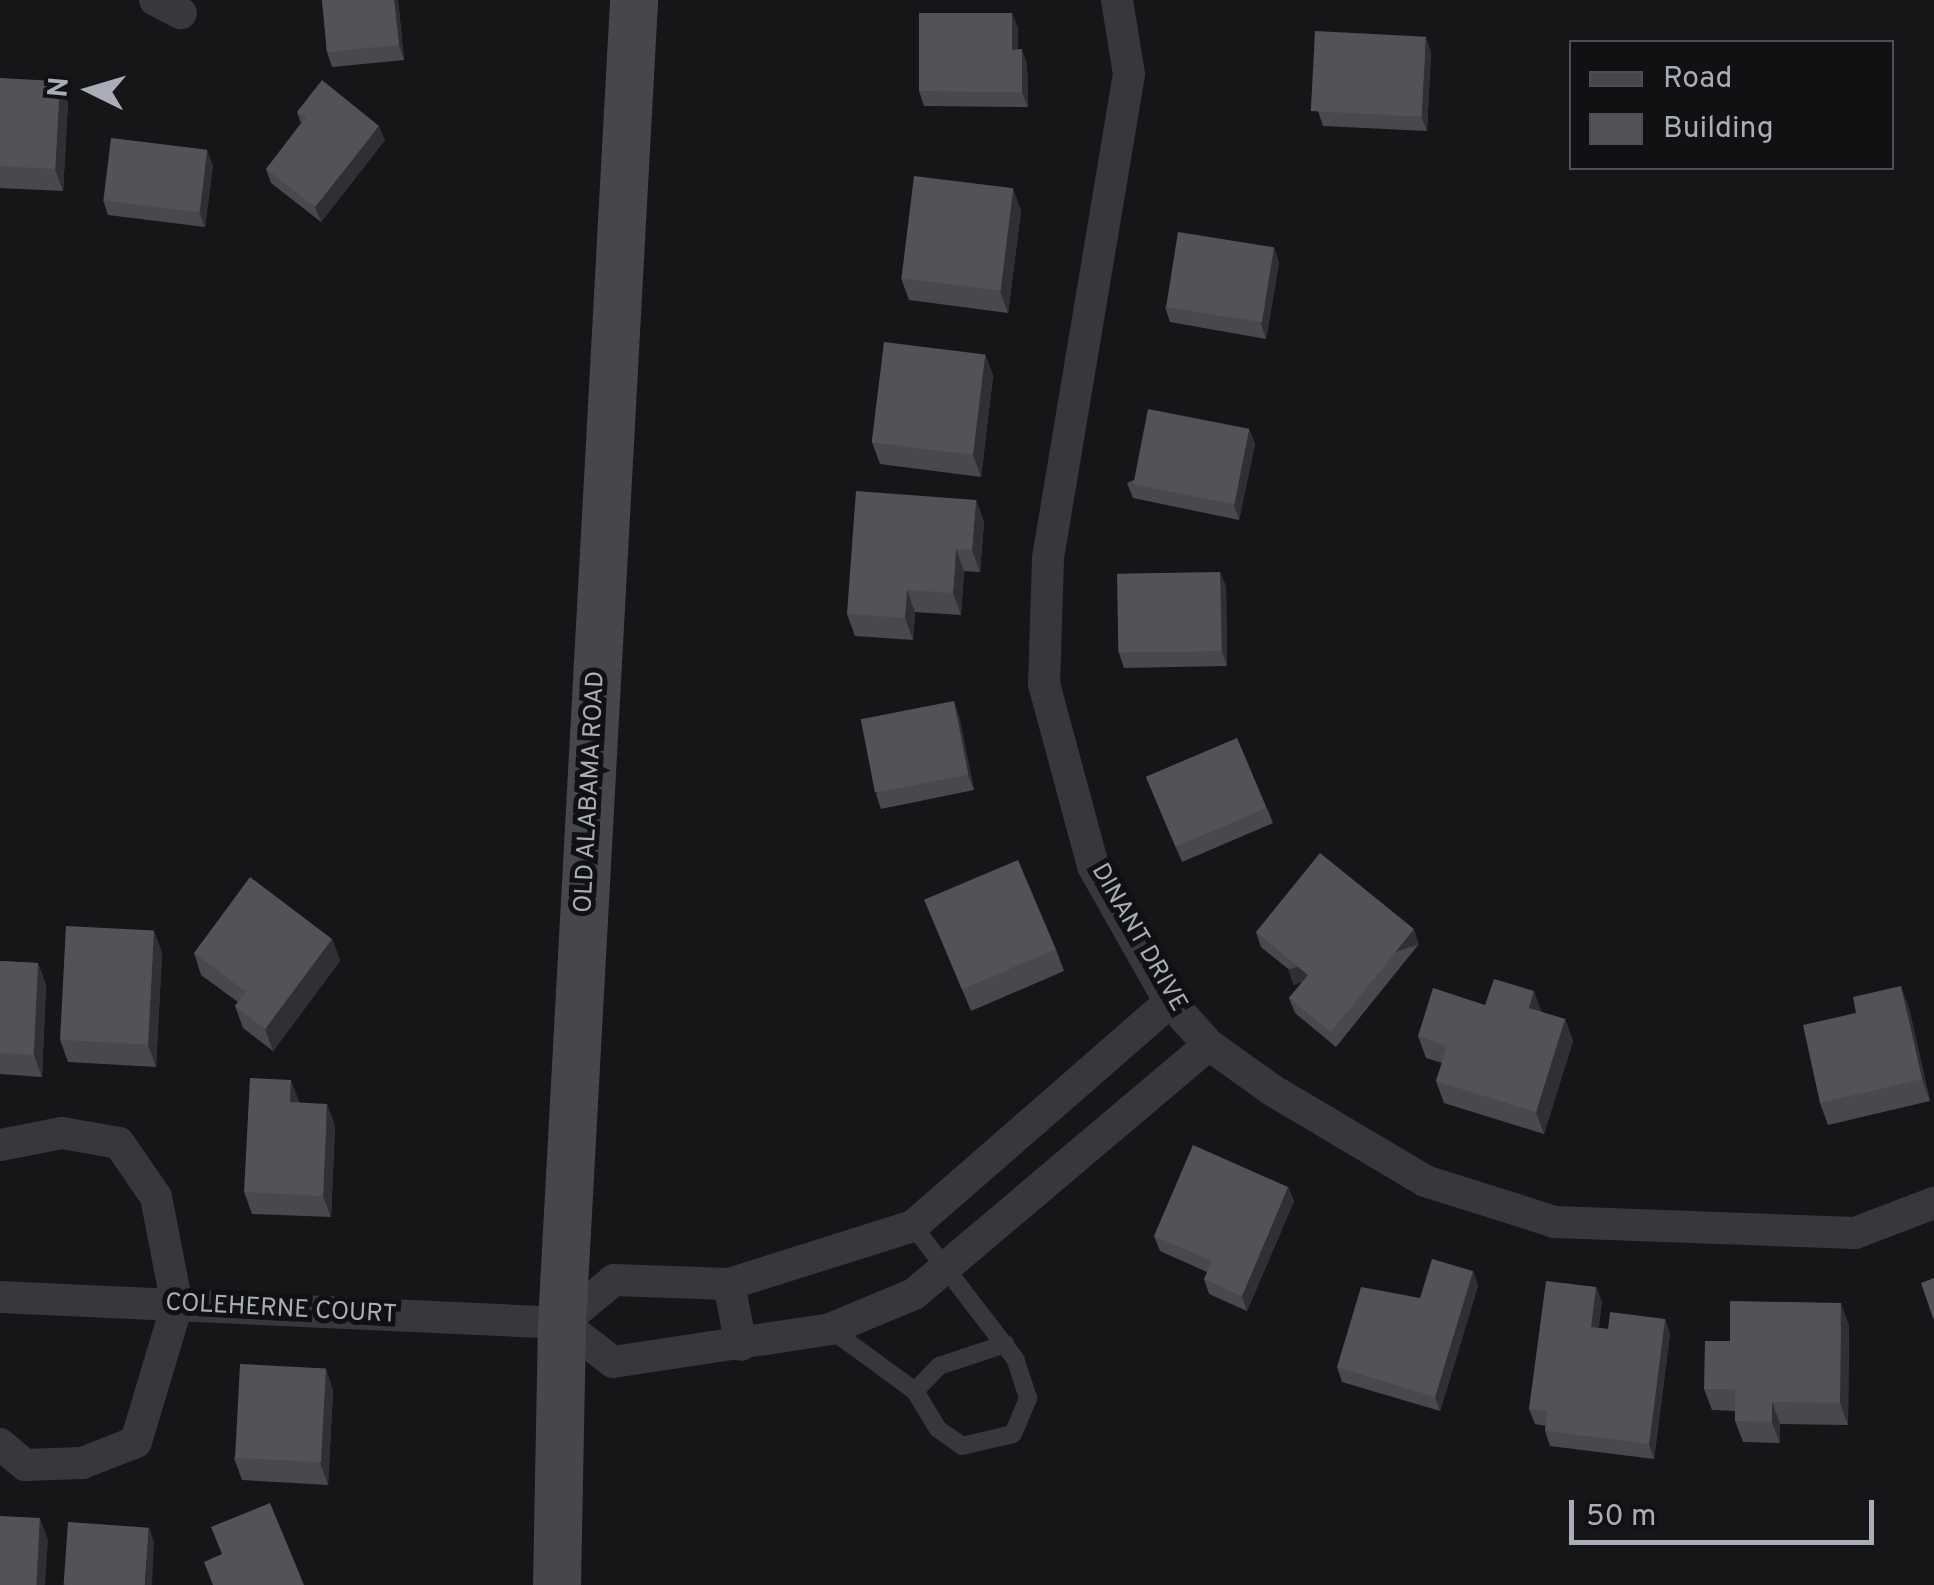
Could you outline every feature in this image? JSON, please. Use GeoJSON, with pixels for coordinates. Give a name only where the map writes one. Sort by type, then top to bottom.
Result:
{"type":"FeatureCollection","features":[{"type":"Feature","properties":{"kind":"main road","name":"OLD ALABAMA ROAD"},"geometry":{"type":"LineString","coordinates":[[557,1585],[562,1323],[634,0]]}},
{"type":"Feature","properties":{"kind":"street","name":"DINANT DRIVE"},"geometry":{"type":"LineString","coordinates":[[1117,0],[1129,74],[1048,558],[1044,684],[1093,866],[1170,1002],[1209,1045],[1425,1181],[1555,1222],[1855,1233],[1934,1203]]}},
{"type":"Feature","properties":{"kind":"street"},"geometry":{"type":"LineString","coordinates":[[1170,1002],[914,1226],[729,1284],[614,1280],[562,1323],[613,1362],[830,1329],[914,1294],[1209,1045]]}},
{"type":"Feature","properties":{"kind":"street"},"geometry":{"type":"LineString","coordinates":[[0,1145],[62,1133],[119,1142],[156,1196],[177,1305],[136,1442],[82,1463],[25,1464],[0,1444]]}},
{"type":"Feature","properties":{"kind":"street"},"geometry":{"type":"LineString","coordinates":[[729,1284],[741,1345]]}},
{"type":"Feature","properties":{"kind":"street","name":"COLEHERNE COURT"},"geometry":{"type":"LineString","coordinates":[[0,1297],[562,1323]]}},
{"type":"Feature","properties":{"kind":"lane"},"geometry":{"type":"LineString","coordinates":[[830,1329],[914,1391],[938,1430],[962,1446],[992,1444],[1013,1434],[1028,1398],[1005,1344],[952,1264],[914,1226]]}},
{"type":"Feature","properties":{"kind":"lane"},"geometry":{"type":"LineString","coordinates":[[914,1391],[939,1366],[1005,1344]]}},
{"type":"Feature","properties":{"kind":"building"},"geometry":{"type":"Polygon","coordinates":[[[322,0],[394,0],[399,45],[327,52],[322,0]]]}},
{"type":"Feature","properties":{"kind":"building"},"geometry":{"type":"Polygon","coordinates":[[[919,13],[1012,13],[1012,50],[1022,49],[1022,92],[919,91],[919,13]]]}},
{"type":"Feature","properties":{"kind":"building"},"geometry":{"type":"Polygon","coordinates":[[[1315,31],[1426,37],[1422,117],[1311,111],[1315,31]]]}},
{"type":"Feature","properties":{"kind":"building"},"geometry":{"type":"Polygon","coordinates":[[[0,78],[60,81],[55,169],[0,166],[0,78]]]}},
{"type":"Feature","properties":{"kind":"building"},"geometry":{"type":"Polygon","coordinates":[[[322,80],[379,126],[315,207],[266,169],[306,118],[297,112],[322,80]]]}},
{"type":"Feature","properties":{"kind":"building"},"geometry":{"type":"Polygon","coordinates":[[[111,138],[207,150],[200,212],[103,201],[111,138]]]}},
{"type":"Feature","properties":{"kind":"building"},"geometry":{"type":"Polygon","coordinates":[[[914,176],[1013,188],[1001,290],[901,278],[914,176]]]}},
{"type":"Feature","properties":{"kind":"building"},"geometry":{"type":"Polygon","coordinates":[[[1178,232],[1274,247],[1262,322],[1166,307],[1178,232]]]}},
{"type":"Feature","properties":{"kind":"building"},"geometry":{"type":"Polygon","coordinates":[[[884,342],[985,354],[973,455],[872,442],[884,342]]]}},
{"type":"Feature","properties":{"kind":"building"},"geometry":{"type":"Polygon","coordinates":[[[1148,409],[1249,429],[1234,504],[1133,485],[1148,409]]]}},
{"type":"Feature","properties":{"kind":"building"},"geometry":{"type":"Polygon","coordinates":[[[856,491],[976,500],[972,550],[956,549],[953,593],[907,590],[905,618],[847,614],[856,491]]]}},
{"type":"Feature","properties":{"kind":"building"},"geometry":{"type":"Polygon","coordinates":[[[1220,572],[1221,651],[1118,653],[1117,574],[1220,572]]]}},
{"type":"Feature","properties":{"kind":"building"},"geometry":{"type":"Polygon","coordinates":[[[954,701],[968,775],[875,793],[861,719],[954,701]]]}},
{"type":"Feature","properties":{"kind":"building"},"geometry":{"type":"Polygon","coordinates":[[[1237,738],[1267,808],[1176,847],[1146,777],[1237,738]]]}},
{"type":"Feature","properties":{"kind":"building"},"geometry":{"type":"Polygon","coordinates":[[[1320,853],[1414,929],[1331,1032],[1289,998],[1308,975],[1256,932],[1320,853]]]}},
{"type":"Feature","properties":{"kind":"building"},"geometry":{"type":"Polygon","coordinates":[[[1018,860],[1056,949],[962,989],[924,900],[1018,860]]]}},
{"type":"Feature","properties":{"kind":"building"},"geometry":{"type":"Polygon","coordinates":[[[250,877],[332,939],[265,1029],[235,1006],[246,992],[194,953],[250,877]]]}},
{"type":"Feature","properties":{"kind":"building"},"geometry":{"type":"Polygon","coordinates":[[[66,926],[154,931],[148,1044],[60,1040],[66,926]]]}},
{"type":"Feature","properties":{"kind":"building"},"geometry":{"type":"Polygon","coordinates":[[[0,961],[38,963],[33,1055],[0,1053],[0,961]]]}},
{"type":"Feature","properties":{"kind":"building"},"geometry":{"type":"Polygon","coordinates":[[[1494,979],[1534,991],[1529,1008],[1565,1019],[1536,1112],[1436,1081],[1447,1046],[1418,1036],[1433,988],[1485,1005],[1494,979]]]}},
{"type":"Feature","properties":{"kind":"building"},"geometry":{"type":"Polygon","coordinates":[[[1901,986],[1922,1079],[1820,1103],[1803,1025],[1856,1013],[1853,997],[1901,986]]]}},
{"type":"Feature","properties":{"kind":"building"},"geometry":{"type":"Polygon","coordinates":[[[250,1078],[291,1080],[290,1102],[327,1104],[323,1196],[244,1192],[250,1078]]]}},
{"type":"Feature","properties":{"kind":"building"},"geometry":{"type":"Polygon","coordinates":[[[1193,1145],[1288,1187],[1242,1296],[1204,1279],[1212,1261],[1154,1236],[1193,1145]]]}},
{"type":"Feature","properties":{"kind":"building"},"geometry":{"type":"Polygon","coordinates":[[[1432,1259],[1473,1271],[1435,1397],[1337,1367],[1361,1287],[1420,1298],[1432,1259]]]}},
{"type":"Feature","properties":{"kind":"building"},"geometry":{"type":"Polygon","coordinates":[[[1934,1278],[1934,1321],[1921,1283],[1934,1278]]]}},
{"type":"Feature","properties":{"kind":"building"},"geometry":{"type":"Polygon","coordinates":[[[1546,1281],[1596,1287],[1591,1327],[1608,1329],[1610,1312],[1665,1319],[1649,1444],[1545,1431],[1547,1411],[1529,1409],[1546,1281]]]}},
{"type":"Feature","properties":{"kind":"building"},"geometry":{"type":"Polygon","coordinates":[[[1730,1301],[1841,1303],[1840,1403],[1772,1402],[1772,1422],[1735,1421],[1735,1389],[1704,1389],[1705,1341],[1730,1341],[1730,1301]]]}},
{"type":"Feature","properties":{"kind":"building"},"geometry":{"type":"Polygon","coordinates":[[[240,1364],[326,1369],[321,1462],[235,1458],[240,1364]]]}},
{"type":"Feature","properties":{"kind":"building"},"geometry":{"type":"Polygon","coordinates":[[[270,1503],[304,1585],[213,1585],[204,1562],[222,1554],[211,1527],[270,1503]]]}},
{"type":"Feature","properties":{"kind":"building"},"geometry":{"type":"Polygon","coordinates":[[[0,1516],[40,1518],[36,1585],[0,1585],[0,1516]]]}},
{"type":"Feature","properties":{"kind":"building"},"geometry":{"type":"Polygon","coordinates":[[[68,1522],[149,1528],[145,1585],[64,1585],[68,1522]]]}}]}
